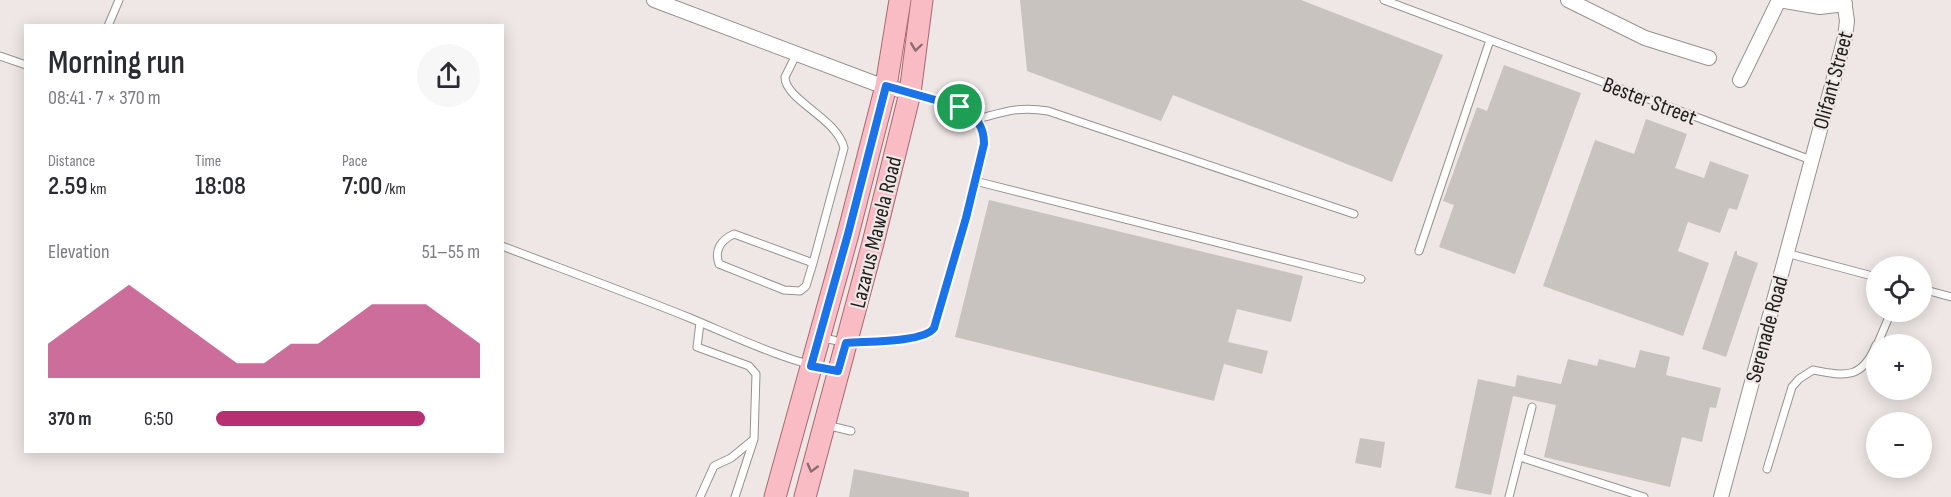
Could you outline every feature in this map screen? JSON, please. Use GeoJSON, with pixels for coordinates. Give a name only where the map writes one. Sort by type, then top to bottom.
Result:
{"type":"FeatureCollection","features":[{"type":"Feature","properties":{"kind":"main road","name":"Lazarus Mawela Road"},"geometry":{"type":"LineString","coordinates":[[775,497],[848,234],[886,86],[900,0]]}},
{"type":"Feature","properties":{"kind":"main road","name":"Lazarus Mawela Road"},"geometry":{"type":"LineString","coordinates":[[805,497],[910,93],[922,0]]}},
{"type":"Feature","properties":{"kind":"street"},"geometry":{"type":"LineString","coordinates":[[654,0],[910,93]]}},
{"type":"Feature","properties":{"kind":"street"},"geometry":{"type":"LineString","coordinates":[[1568,0],[1645,38],[1709,58]]}},
{"type":"Feature","properties":{"kind":"street"},"geometry":{"type":"LineString","coordinates":[[1740,80],[1779,0],[1820,7],[1845,2]]}},
{"type":"Feature","properties":{"kind":"street","name":"Olifant Street"},"geometry":{"type":"LineString","coordinates":[[1810,160],[1845,37],[1847,21],[1845,2]]}},
{"type":"Feature","properties":{"kind":"street","name":"Serenade Road"},"geometry":{"type":"LineString","coordinates":[[1721,497],[1810,160]]}},
{"type":"Feature","properties":{"kind":"lane"},"geometry":{"type":"LineString","coordinates":[[109,24],[119,0]]}},
{"type":"Feature","properties":{"kind":"lane","name":"Bester Street"},"geometry":{"type":"LineString","coordinates":[[1384,0],[1810,160]]}},
{"type":"Feature","properties":{"kind":"lane"},"geometry":{"type":"LineString","coordinates":[[1419,251],[1490,40]]}},
{"type":"Feature","properties":{"kind":"lane"},"geometry":{"type":"LineString","coordinates":[[797,53],[785,77],[788,89],[838,133],[844,148],[813,263],[806,286],[800,291],[784,290],[719,264],[716,256],[725,238],[734,234],[813,263]]}},
{"type":"Feature","properties":{"kind":"lane"},"geometry":{"type":"LineString","coordinates":[[0,56],[24,64]]}},
{"type":"Feature","properties":{"kind":"lane"},"geometry":{"type":"LineString","coordinates":[[819,337],[846,343],[910,338],[932,332],[938,317],[975,181],[984,144],[984,133],[977,119],[960,107],[910,93]]}},
{"type":"Feature","properties":{"kind":"lane"},"geometry":{"type":"LineString","coordinates":[[977,119],[1017,108],[1047,111],[1354,214]]}},
{"type":"Feature","properties":{"kind":"lane"},"geometry":{"type":"LineString","coordinates":[[975,181],[1361,279]]}},
{"type":"Feature","properties":{"kind":"lane"},"geometry":{"type":"LineString","coordinates":[[504,247],[739,340],[811,366],[838,371]]}},
{"type":"Feature","properties":{"kind":"lane"},"geometry":{"type":"LineString","coordinates":[[1786,253],[1866,274]]}},
{"type":"Feature","properties":{"kind":"lane"},"geometry":{"type":"LineString","coordinates":[[1932,292],[1951,297]]}},
{"type":"Feature","properties":{"kind":"lane"},"geometry":{"type":"LineString","coordinates":[[700,323],[697,347],[749,366],[756,374],[754,439],[735,497]]}},
{"type":"Feature","properties":{"kind":"lane"},"geometry":{"type":"LineString","coordinates":[[1767,469],[1792,387],[1798,379],[1813,370],[1843,375],[1859,370],[1866,364]]}},
{"type":"Feature","properties":{"kind":"lane"},"geometry":{"type":"LineString","coordinates":[[1509,497],[1532,407]]}},
{"type":"Feature","properties":{"kind":"lane"},"geometry":{"type":"LineString","coordinates":[[824,425],[851,431]]}},
{"type":"Feature","properties":{"kind":"lane"},"geometry":{"type":"LineString","coordinates":[[700,497],[714,466],[731,458],[754,439]]}},
{"type":"Feature","properties":{"kind":"lane"},"geometry":{"type":"LineString","coordinates":[[1520,457],[1644,497]]}},
{"type":"Feature","properties":{"kind":"building"},"geometry":{"type":"Polygon","coordinates":[[[1020,0],[1301,0],[1443,55],[1392,182],[1173,95],[1161,121],[1027,71],[1020,0]]]}},
{"type":"Feature","properties":{"kind":"building"},"geometry":{"type":"Polygon","coordinates":[[[1504,65],[1581,93],[1515,274],[1439,247],[1454,205],[1443,201],[1477,107],[1487,111],[1504,65]]]}},
{"type":"Feature","properties":{"kind":"building"},"geometry":{"type":"Polygon","coordinates":[[[1646,119],[1687,134],[1675,168],[1704,178],[1710,161],[1749,175],[1737,210],[1729,208],[1720,233],[1688,222],[1678,251],[1709,263],[1683,336],[1543,286],[1595,140],[1634,154],[1646,119]]]}},
{"type":"Feature","properties":{"kind":"building"},"geometry":{"type":"Polygon","coordinates":[[[989,200],[1303,276],[1291,322],[1237,309],[1228,342],[1268,351],[1262,374],[1224,364],[1214,401],[955,337],[989,200]]]}},
{"type":"Feature","properties":{"kind":"building"},"geometry":{"type":"Polygon","coordinates":[[[1735,251],[1737,255],[1758,263],[1726,357],[1702,349],[1735,251]]]}},
{"type":"Feature","properties":{"kind":"building"},"geometry":{"type":"Polygon","coordinates":[[[1640,350],[1670,357],[1666,375],[1721,388],[1716,408],[1710,407],[1702,442],[1682,437],[1670,487],[1544,457],[1556,405],[1513,396],[1491,495],[1455,488],[1478,379],[1515,387],[1517,375],[1561,384],[1568,359],[1597,366],[1599,359],[1635,368],[1640,350]]]}},
{"type":"Feature","properties":{"kind":"building"},"geometry":{"type":"Polygon","coordinates":[[[1360,438],[1385,442],[1381,468],[1355,463],[1360,438]]]}},
{"type":"Feature","properties":{"kind":"building"},"geometry":{"type":"Polygon","coordinates":[[[854,469],[969,492],[969,497],[849,497],[854,469]]]}},
{"type":"Feature","properties":{"kind":"route"},"geometry":{"type":"LineString","coordinates":[[886,86],[960,107],[970,112],[981,125],[984,144],[966,218],[932,332],[910,338],[846,343],[838,371],[811,366],[886,86]]}}]}
